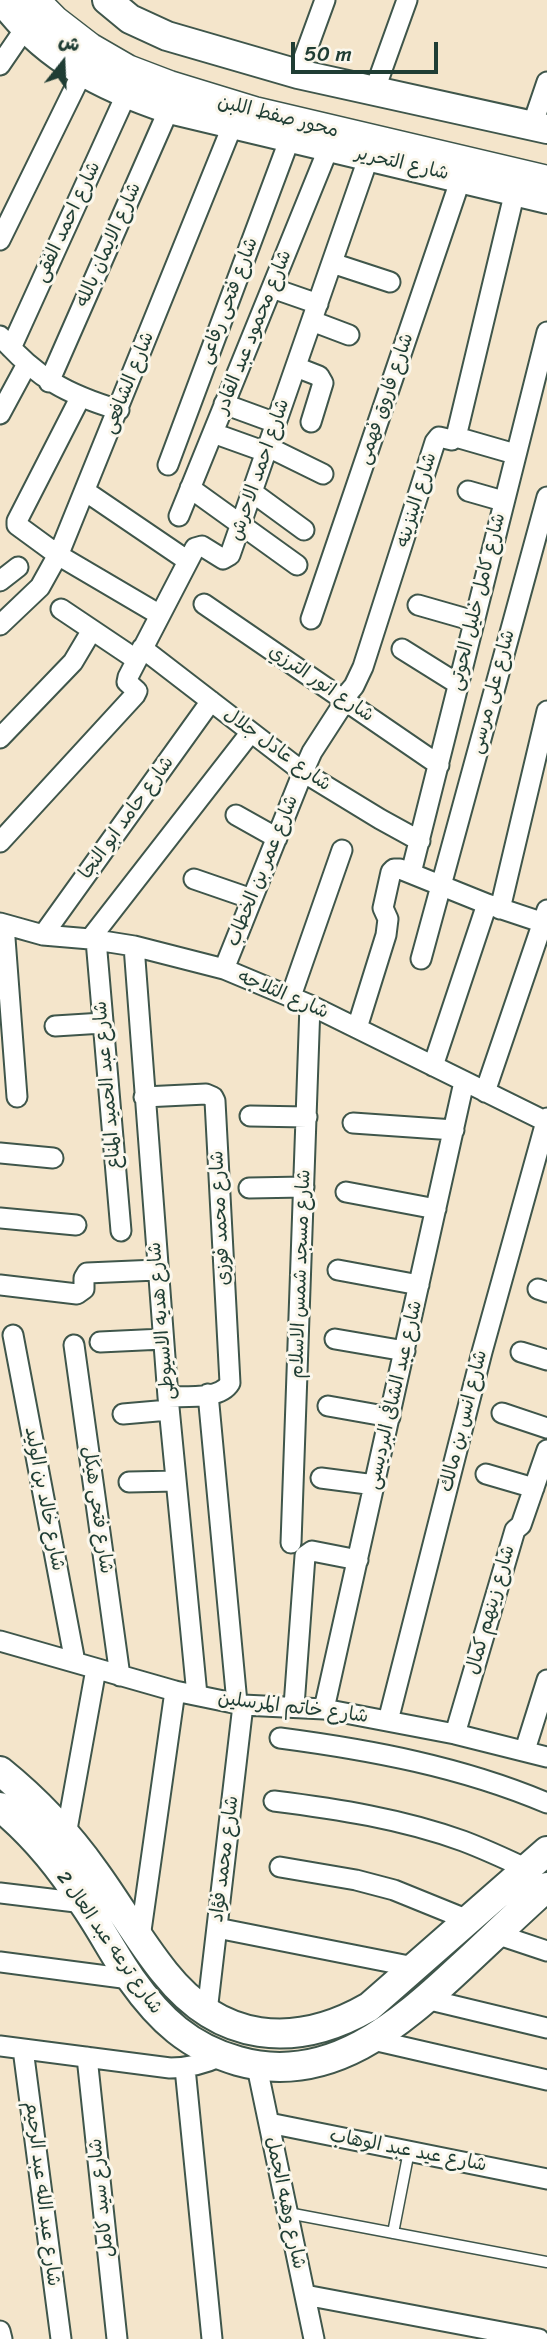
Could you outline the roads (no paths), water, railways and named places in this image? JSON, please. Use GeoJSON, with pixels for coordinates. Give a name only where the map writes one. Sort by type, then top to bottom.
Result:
{"type":"FeatureCollection","features":[{"type":"Feature","properties":{"kind":"main road","name":"محور صفط اللبن"},"geometry":{"type":"LineString","coordinates":[[48,0],[93,39],[131,60],[170,76],[257,102],[547,171]]}},
{"type":"Feature","properties":{"kind":"main road","name":"محور صفط اللبن"},"geometry":{"type":"LineString","coordinates":[[29,14],[54,22],[89,49],[127,71],[169,88],[254,113],[547,182]]}},
{"type":"Feature","properties":{"kind":"street","name":"شارع التحرير"},"geometry":{"type":"LineString","coordinates":[[2,0],[29,14],[62,59],[126,95],[169,109],[547,199]]}},
{"type":"Feature","properties":{"kind":"street"},"geometry":{"type":"LineString","coordinates":[[107,0],[132,9],[167,36],[298,74],[375,89],[540,128],[547,82]]}},
{"type":"Feature","properties":{"kind":"street"},"geometry":{"type":"LineString","coordinates":[[298,74],[325,0]]}},
{"type":"Feature","properties":{"kind":"street"},"geometry":{"type":"LineString","coordinates":[[375,89],[407,0]]}},
{"type":"Feature","properties":{"kind":"street"},"geometry":{"type":"LineString","coordinates":[[0,65],[29,14]]}},
{"type":"Feature","properties":{"kind":"street"},"geometry":{"type":"LineString","coordinates":[[0,240],[82,72]]}},
{"type":"Feature","properties":{"kind":"street","name":"شارع احمد الفقى"},"geometry":{"type":"LineString","coordinates":[[5,342],[126,95]]}},
{"type":"Feature","properties":{"kind":"street","name":"شارع الايمان بالله"},"geometry":{"type":"LineString","coordinates":[[50,382],[169,109]]}},
{"type":"Feature","properties":{"kind":"street","name":"شارع الشافعى"},"geometry":{"type":"LineString","coordinates":[[0,625],[40,587],[58,555],[233,124]]}},
{"type":"Feature","properties":{"kind":"street","name":"شارع فتحى رفاعى"},"geometry":{"type":"LineString","coordinates":[[168,465],[290,138]]}},
{"type":"Feature","properties":{"kind":"street","name":"شارع محمود عبد القادر"},"geometry":{"type":"LineString","coordinates":[[179,516],[329,147]]}},
{"type":"Feature","properties":{"kind":"street","name":"شارع احمد الاحرش"},"geometry":{"type":"LineString","coordinates":[[188,561],[195,548],[200,545],[220,558],[230,555],[369,156]]}},
{"type":"Feature","properties":{"kind":"street","name":"شارع فاروق فهمى"},"geometry":{"type":"LineString","coordinates":[[311,619],[461,178]]}},
{"type":"Feature","properties":{"kind":"street","name":"شارع البنزينه"},"geometry":{"type":"LineString","coordinates":[[344,700],[363,667],[435,442],[439,437],[452,440],[456,437],[515,191]]}},
{"type":"Feature","properties":{"kind":"street"},"geometry":{"type":"LineString","coordinates":[[332,263],[390,282]]}},
{"type":"Feature","properties":{"kind":"street"},"geometry":{"type":"LineString","coordinates":[[272,288],[349,335]]}},
{"type":"Feature","properties":{"kind":"street","name":"شارع كامل خليل الحوتى"},"geometry":{"type":"LineString","coordinates":[[411,873],[547,332]]}},
{"type":"Feature","properties":{"kind":"street"},"geometry":{"type":"LineString","coordinates":[[5,342],[50,382],[80,398],[119,410]]}},
{"type":"Feature","properties":{"kind":"street"},"geometry":{"type":"LineString","coordinates":[[0,414],[27,364]]}},
{"type":"Feature","properties":{"kind":"street"},"geometry":{"type":"LineString","coordinates":[[296,368],[319,376],[323,383],[311,422]]}},
{"type":"Feature","properties":{"kind":"street"},"geometry":{"type":"LineString","coordinates":[[80,398],[17,525],[58,555],[160,615]]}},
{"type":"Feature","properties":{"kind":"street"},"geometry":{"type":"LineString","coordinates":[[224,404],[276,423]]}},
{"type":"Feature","properties":{"kind":"street"},"geometry":{"type":"LineString","coordinates":[[213,433],[267,449],[323,474]]}},
{"type":"Feature","properties":{"kind":"street"},"geometry":{"type":"LineString","coordinates":[[456,437],[515,454]]}},
{"type":"Feature","properties":{"kind":"street"},"geometry":{"type":"LineString","coordinates":[[190,488],[297,565]]}},
{"type":"Feature","properties":{"kind":"street"},"geometry":{"type":"LineString","coordinates":[[0,842],[135,695],[136,689],[127,680],[188,561],[85,491]]}},
{"type":"Feature","properties":{"kind":"street"},"geometry":{"type":"LineString","coordinates":[[468,491],[503,501]]}},
{"type":"Feature","properties":{"kind":"street"},"geometry":{"type":"LineString","coordinates":[[252,492],[304,530]]}},
{"type":"Feature","properties":{"kind":"street","name":"شارع على مرسى"},"geometry":{"type":"LineString","coordinates":[[421,959],[547,497]]}},
{"type":"Feature","properties":{"kind":"street"},"geometry":{"type":"LineString","coordinates":[[0,581],[18,566]]}},
{"type":"Feature","properties":{"kind":"street","name":"شارع انور الترزي"},"geometry":{"type":"LineString","coordinates":[[204,604],[439,765]]}},
{"type":"Feature","properties":{"kind":"street"},"geometry":{"type":"LineString","coordinates":[[418,605],[474,621]]}},
{"type":"Feature","properties":{"kind":"street","name":"شارع عادل جلال"},"geometry":{"type":"LineString","coordinates":[[61,609],[93,630],[140,654],[211,701],[303,772],[380,820],[420,841]]}},
{"type":"Feature","properties":{"kind":"street"},"geometry":{"type":"LineString","coordinates":[[0,738],[73,662],[93,630]]}},
{"type":"Feature","properties":{"kind":"street"},"geometry":{"type":"LineString","coordinates":[[402,649],[457,684]]}},
{"type":"Feature","properties":{"kind":"street","name":"شارع عمر بن الخطاب"},"geometry":{"type":"LineString","coordinates":[[224,969],[303,772],[344,700]]}},
{"type":"Feature","properties":{"kind":"street","name":"شارع حامد ابو النجا"},"geometry":{"type":"LineString","coordinates":[[43,935],[211,701]]}},
{"type":"Feature","properties":{"kind":"street"},"geometry":{"type":"LineString","coordinates":[[433,1066],[494,907],[547,711]]}},
{"type":"Feature","properties":{"kind":"street"},"geometry":{"type":"LineString","coordinates":[[93,940],[251,732]]}},
{"type":"Feature","properties":{"kind":"street"},"geometry":{"type":"LineString","coordinates":[[236,815],[277,838]]}},
{"type":"Feature","properties":{"kind":"street"},"geometry":{"type":"LineString","coordinates":[[291,996],[342,850]]}},
{"type":"Feature","properties":{"kind":"street"},"geometry":{"type":"LineString","coordinates":[[357,1028],[386,935],[388,919],[383,908],[391,872],[397,868],[494,907],[546,919],[485,1092]]}},
{"type":"Feature","properties":{"kind":"street"},"geometry":{"type":"LineString","coordinates":[[194,879],[252,899]]}},
{"type":"Feature","properties":{"kind":"street"},"geometry":{"type":"LineString","coordinates":[[2,924],[17,1097]]}},
{"type":"Feature","properties":{"kind":"street","name":"شارع الثلاجه"},"geometry":{"type":"LineString","coordinates":[[2,924],[43,935],[134,946],[224,969],[291,996],[547,1121]]}},
{"type":"Feature","properties":{"kind":"street","name":"شارع عبد الحميد المناع"},"geometry":{"type":"LineString","coordinates":[[93,940],[121,1231]]}},
{"type":"Feature","properties":{"kind":"street","name":"شارع هديه الاسيوطى"},"geometry":{"type":"LineString","coordinates":[[134,946],[168,1403],[197,1695]]}},
{"type":"Feature","properties":{"kind":"street","name":"شارع مسجد شمس الاسلام"},"geometry":{"type":"LineString","coordinates":[[291,1543],[310,1005]]}},
{"type":"Feature","properties":{"kind":"street"},"geometry":{"type":"LineString","coordinates":[[55,1026],[103,1023]]}},
{"type":"Feature","properties":{"kind":"street","name":"شارع عبد الشافى البرديسى"},"geometry":{"type":"LineString","coordinates":[[324,1709],[464,1082]]}},
{"type":"Feature","properties":{"kind":"street","name":"شارع محمد فوزى"},"geometry":{"type":"LineString","coordinates":[[144,1097],[206,1094],[214,1097],[215,1101],[229,1384],[223,1392],[208,1394]]}},
{"type":"Feature","properties":{"kind":"street"},"geometry":{"type":"LineString","coordinates":[[250,1116],[306,1117]]}},
{"type":"Feature","properties":{"kind":"street","name":"شارع انس بن مالك"},"geometry":{"type":"LineString","coordinates":[[388,1721],[482,1352],[547,1121]]}},
{"type":"Feature","properties":{"kind":"street"},"geometry":{"type":"LineString","coordinates":[[353,1123],[454,1130]]}},
{"type":"Feature","properties":{"kind":"street"},"geometry":{"type":"LineString","coordinates":[[0,1153],[53,1158]]}},
{"type":"Feature","properties":{"kind":"street"},"geometry":{"type":"LineString","coordinates":[[249,1188],[304,1187]]}},
{"type":"Feature","properties":{"kind":"street"},"geometry":{"type":"LineString","coordinates":[[346,1192],[436,1209]]}},
{"type":"Feature","properties":{"kind":"street"},"geometry":{"type":"LineString","coordinates":[[0,1218],[76,1225]]}},
{"type":"Feature","properties":{"kind":"street"},"geometry":{"type":"LineString","coordinates":[[0,1285],[77,1294],[84,1289],[87,1273],[157,1270]]}},
{"type":"Feature","properties":{"kind":"street"},"geometry":{"type":"LineString","coordinates":[[338,1270],[419,1285]]}},
{"type":"Feature","properties":{"kind":"street","name":"شارع خالد بن الوليد"},"geometry":{"type":"LineString","coordinates":[[13,1335],[75,1662]]}},
{"type":"Feature","properties":{"kind":"street"},"geometry":{"type":"LineString","coordinates":[[100,1342],[163,1339]]}},
{"type":"Feature","properties":{"kind":"street"},"geometry":{"type":"LineString","coordinates":[[335,1339],[405,1351]]}},
{"type":"Feature","properties":{"kind":"street","name":"شارع فتحى هيكل"},"geometry":{"type":"LineString","coordinates":[[74,1345],[120,1676]]}},
{"type":"Feature","properties":{"kind":"street"},"geometry":{"type":"LineString","coordinates":[[521,1352],[547,1360]]}},
{"type":"Feature","properties":{"kind":"street"},"geometry":{"type":"LineString","coordinates":[[123,1414],[208,1394],[240,1704]]}},
{"type":"Feature","properties":{"kind":"street"},"geometry":{"type":"LineString","coordinates":[[328,1406],[390,1418]]}},
{"type":"Feature","properties":{"kind":"street"},"geometry":{"type":"LineString","coordinates":[[502,1413],[547,1428]]}},
{"type":"Feature","properties":{"kind":"street","name":"شارع زينهم كمال"},"geometry":{"type":"LineString","coordinates":[[455,1734],[515,1530],[521,1525],[547,1450]]}},
{"type":"Feature","properties":{"kind":"street"},"geometry":{"type":"LineString","coordinates":[[486,1474],[534,1488]]}},
{"type":"Feature","properties":{"kind":"street"},"geometry":{"type":"LineString","coordinates":[[321,1478],[375,1485]]}},
{"type":"Feature","properties":{"kind":"street"},"geometry":{"type":"LineString","coordinates":[[129,1482],[176,1481]]}},
{"type":"Feature","properties":{"kind":"street"},"geometry":{"type":"LineString","coordinates":[[294,1706],[305,1556],[312,1551],[358,1560]]}},
{"type":"Feature","properties":{"kind":"street","name":"شارع خاتم المرسلين"},"geometry":{"type":"LineString","coordinates":[[0,1641],[175,1691],[240,1704],[324,1709],[455,1734],[547,1757]]}},
{"type":"Feature","properties":{"kind":"street"},"geometry":{"type":"LineString","coordinates":[[57,1845],[96,1669]]}},
{"type":"Feature","properties":{"kind":"street"},"geometry":{"type":"LineString","coordinates":[[525,1750],[547,1681]]}},
{"type":"Feature","properties":{"kind":"street"},"geometry":{"type":"LineString","coordinates":[[140,1938],[175,1691]]}},
{"type":"Feature","properties":{"kind":"street","name":"شارع محمد فؤاد"},"geometry":{"type":"LineString","coordinates":[[199,2007],[217,1928],[240,1704]]}},
{"type":"Feature","properties":{"kind":"street"},"geometry":{"type":"LineString","coordinates":[[280,1738],[403,1758],[463,1774],[547,1803]]}},
{"type":"Feature","properties":{"kind":"street","name":"شارع ترعه عبد العال 2"},"geometry":{"type":"LineString","coordinates":[[0,1771],[28,1794],[57,1845],[84,1903],[130,1979],[164,2021],[190,2040],[221,2056],[257,2067],[286,2068],[316,2063],[373,2040],[392,2027],[496,1934],[540,1869]]}},
{"type":"Feature","properties":{"kind":"street"},"geometry":{"type":"LineString","coordinates":[[274,1801],[338,1809],[401,1823],[464,1841],[540,1869]]}},
{"type":"Feature","properties":{"kind":"street","name":"شارع ترعه عبد العال 2"},"geometry":{"type":"LineString","coordinates":[[0,1807],[57,1845],[105,1885],[165,1973],[199,2007],[233,2025],[260,2032],[289,2034],[317,2031],[344,2022],[369,2007],[468,1920],[540,1869]]}},
{"type":"Feature","properties":{"kind":"street"},"geometry":{"type":"LineString","coordinates":[[280,1867],[356,1880],[394,1890],[468,1920]]}},
{"type":"Feature","properties":{"kind":"street"},"geometry":{"type":"LineString","coordinates":[[0,1893],[84,1903]]}},
{"type":"Feature","properties":{"kind":"street"},"geometry":{"type":"LineString","coordinates":[[217,1928],[414,1967]]}},
{"type":"Feature","properties":{"kind":"street"},"geometry":{"type":"LineString","coordinates":[[496,1934],[547,1951]]}},
{"type":"Feature","properties":{"kind":"street"},"geometry":{"type":"LineString","coordinates":[[0,1962],[130,1979]]}},
{"type":"Feature","properties":{"kind":"street"},"geometry":{"type":"LineString","coordinates":[[426,1999],[547,2028]]}},
{"type":"Feature","properties":{"kind":"street"},"geometry":{"type":"LineString","coordinates":[[175,2029],[199,2007]]}},
{"type":"Feature","properties":{"kind":"street"},"geometry":{"type":"LineString","coordinates":[[373,2040],[547,2080]]}},
{"type":"Feature","properties":{"kind":"street"},"geometry":{"type":"LineString","coordinates":[[0,2046],[185,2068],[204,2064],[221,2056]]}},
{"type":"Feature","properties":{"kind":"street","name":"شارع عبد الله عبد الرحيم"},"geometry":{"type":"LineString","coordinates":[[23,2049],[61,2339]]}},
{"type":"Feature","properties":{"kind":"street","name":"شارع سيد كامل"},"geometry":{"type":"LineString","coordinates":[[87,2057],[117,2339]]}},
{"type":"Feature","properties":{"kind":"street","name":"شارع وهبه الجمل"},"geometry":{"type":"LineString","coordinates":[[257,2067],[314,2339]]}},
{"type":"Feature","properties":{"kind":"street"},"geometry":{"type":"LineString","coordinates":[[185,2068],[212,2339]]}},
{"type":"Feature","properties":{"kind":"street","name":"شارع عيد عبد الوهاب"},"geometry":{"type":"LineString","coordinates":[[269,2123],[547,2179]]}},
{"type":"Feature","properties":{"kind":"street"},"geometry":{"type":"LineString","coordinates":[[304,2295],[539,2339]]}},
{"type":"Feature","properties":{"kind":"street"},"geometry":{"type":"LineString","coordinates":[[0,2332],[2,2339]]}},
{"type":"Feature","properties":{"kind":"lane"},"geometry":{"type":"LineString","coordinates":[[393,2233],[409,2151]]}},
{"type":"Feature","properties":{"kind":"lane"},"geometry":{"type":"LineString","coordinates":[[288,2213],[547,2262]]}}]}
